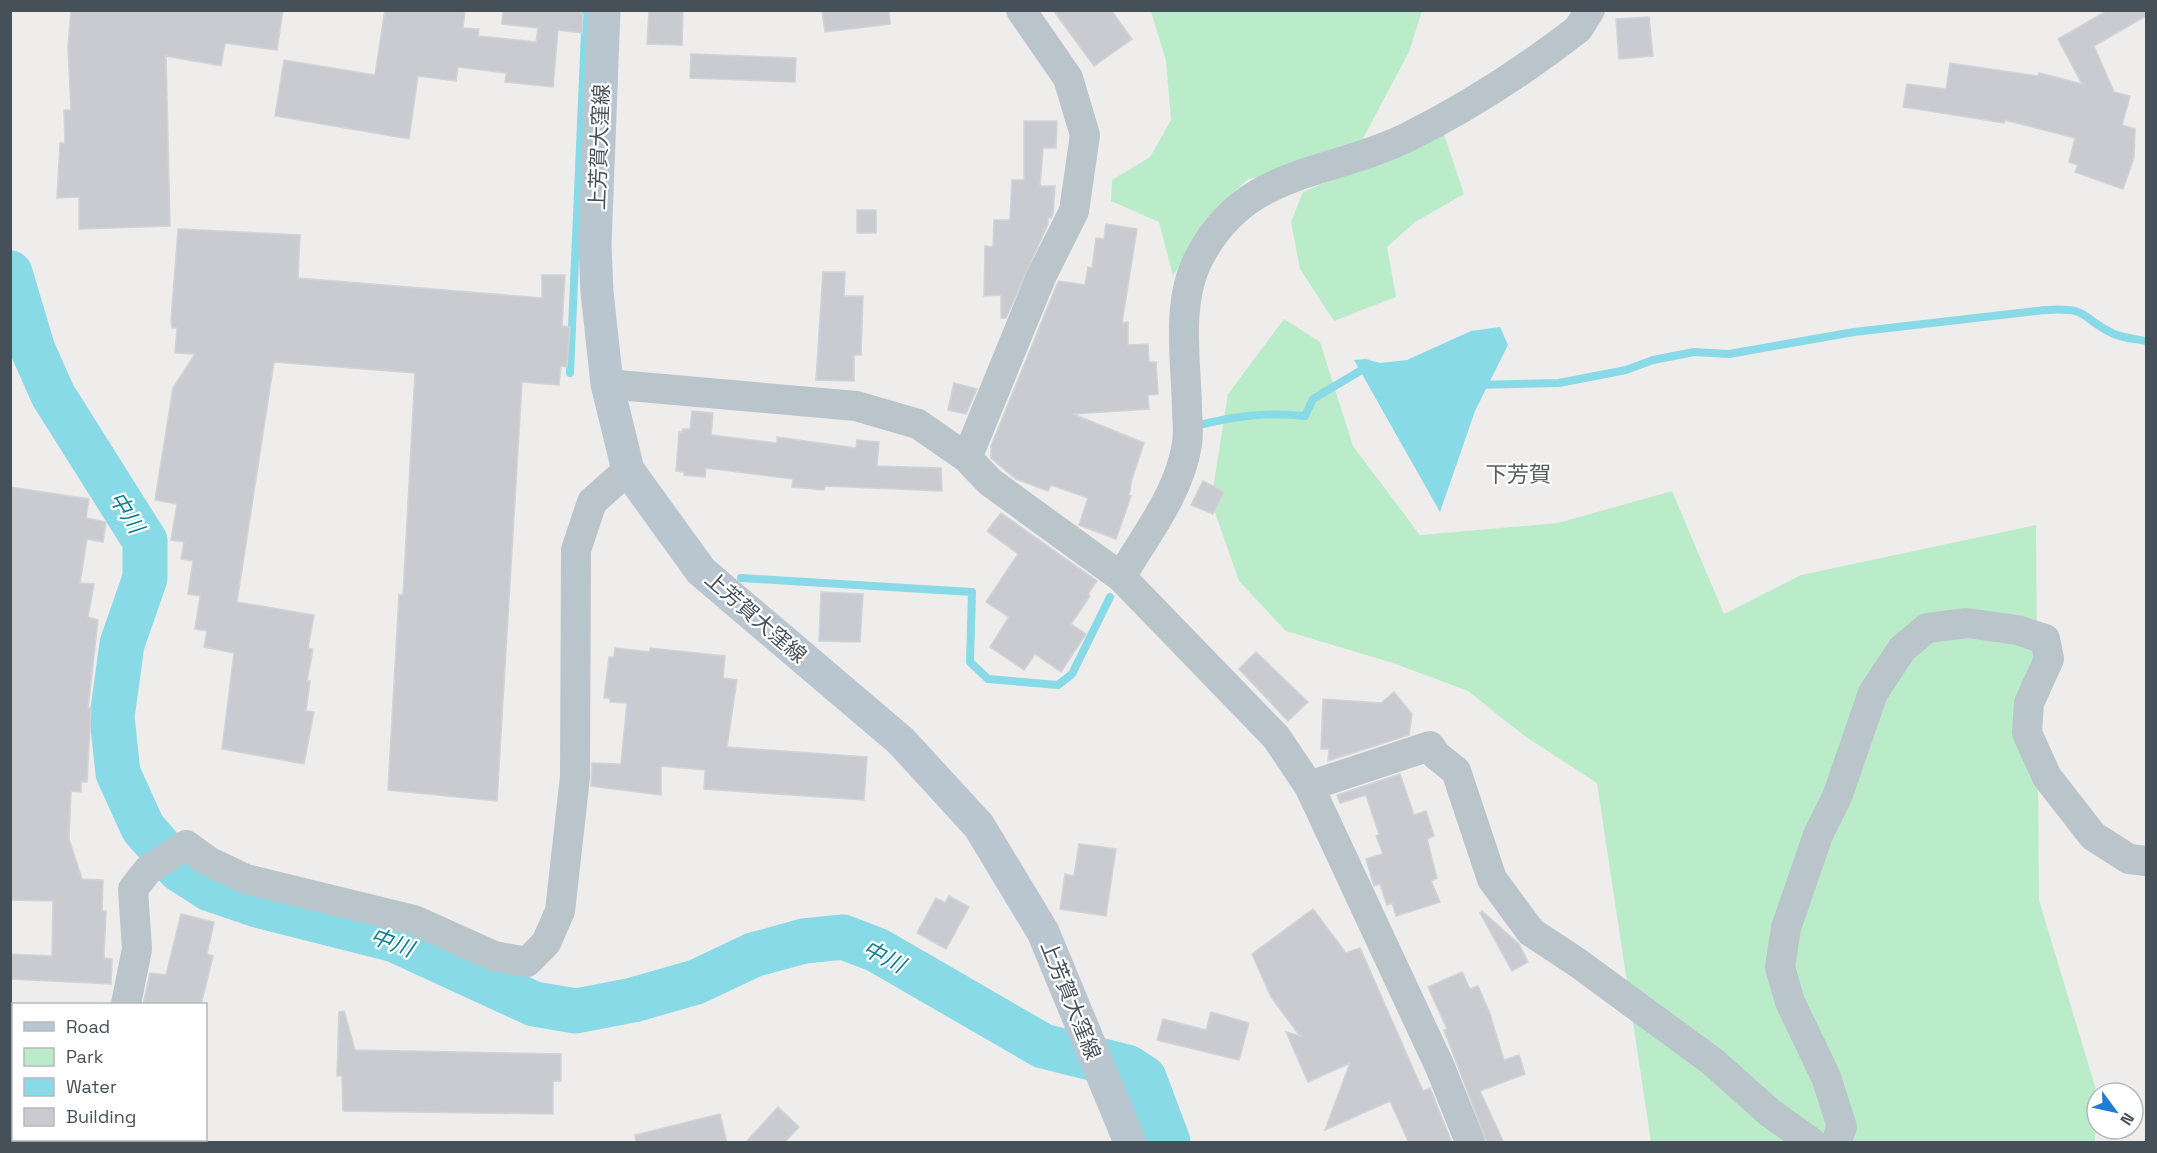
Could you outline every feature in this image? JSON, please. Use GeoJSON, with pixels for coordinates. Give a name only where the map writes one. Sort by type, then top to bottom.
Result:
{"type":"FeatureCollection","features":[{"type":"Feature","properties":{"kind":"main road","name":"上芳賀大窪線"},"geometry":{"type":"LineString","coordinates":[[604,10],[596,245],[597,292],[607,384],[628,470],[701,571],[901,741],[979,826],[1043,932],[1130,1143]]}},
{"type":"Feature","properties":{"kind":"street"},"geometry":{"type":"LineString","coordinates":[[967,458],[1041,277],[1074,211],[1085,135],[1068,78],[1021,10]]}},
{"type":"Feature","properties":{"kind":"street"},"geometry":{"type":"LineString","coordinates":[[1121,577],[1172,489],[1181,469],[1188,442],[1186,310],[1197,261],[1216,231],[1236,207],[1262,189],[1402,140],[1458,112],[1548,53],[1578,29],[1590,10]]}},
{"type":"Feature","properties":{"kind":"street"},"geometry":{"type":"LineString","coordinates":[[607,384],[856,406],[918,424],[967,458],[990,482],[1121,577],[1276,737],[1309,786],[1435,1057],[1470,1143]]}},
{"type":"Feature","properties":{"kind":"street"},"geometry":{"type":"LineString","coordinates":[[126,1003],[137,949],[133,889],[169,856],[186,845],[208,861],[246,879],[414,920],[494,956],[526,962],[546,943],[560,911],[575,777],[576,550],[592,502],[628,470]]}},
{"type":"Feature","properties":{"kind":"street"},"geometry":{"type":"LineString","coordinates":[[1836,1143],[1842,1127],[1826,1077],[1790,1002],[1780,967],[1786,928],[1818,836],[1837,797],[1874,693],[1902,649],[1927,628],[1967,623],[2017,630],[2045,639],[2049,659],[2029,703],[2027,733],[2047,777],[2093,836],[2129,859],[2146,861]]}},
{"type":"Feature","properties":{"kind":"street"},"geometry":{"type":"LineString","coordinates":[[1309,786],[1399,754],[1421,751],[1430,746],[1436,755],[1456,771],[1492,879],[1531,932],[1578,963],[1713,1062],[1769,1112],[1811,1143]]}},
{"type":"Feature","properties":{"kind":"green space"},"geometry":{"type":"Polygon","coordinates":[[[1151,11],[1422,11],[1409,52],[1361,142],[1274,175],[1248,179],[1212,213],[1173,276],[1159,222],[1111,201],[1112,180],[1150,157],[1171,120],[1166,61],[1151,11]]]}},
{"type":"Feature","properties":{"kind":"green space"},"geometry":{"type":"Polygon","coordinates":[[[1443,131],[1464,194],[1415,222],[1387,247],[1396,297],[1334,321],[1300,269],[1291,222],[1303,192],[1443,131]]]}},
{"type":"Feature","properties":{"kind":"green space"},"geometry":{"type":"Polygon","coordinates":[[[1284,319],[1320,342],[1353,446],[1420,535],[1558,523],[1672,491],[1724,614],[1801,575],[2036,525],[2039,900],[2093,1081],[2085,1081],[2085,1141],[2095,1142],[1651,1142],[1597,783],[1526,737],[1468,691],[1393,663],[1286,631],[1239,581],[1211,501],[1228,394],[1284,319]]]}},
{"type":"Feature","properties":{"kind":"water"},"geometry":{"type":"Polygon","coordinates":[[[1500,327],[1508,345],[1475,411],[1440,512],[1354,360],[1366,359],[1380,363],[1407,360],[1471,331],[1500,327]]]}},
{"type":"Feature","properties":{"kind":"building"},"geometry":{"type":"Polygon","coordinates":[[[71,10],[283,10],[277,50],[225,43],[221,66],[166,56],[170,226],[79,229],[79,197],[57,198],[60,143],[65,143],[64,110],[71,110],[68,47],[71,10]]]}},
{"type":"Feature","properties":{"kind":"building"},"geometry":{"type":"Polygon","coordinates":[[[385,10],[465,10],[463,28],[479,29],[478,36],[536,42],[538,28],[502,24],[503,10],[577,10],[583,14],[582,33],[558,30],[553,87],[505,82],[506,73],[458,67],[456,81],[418,76],[409,139],[275,116],[284,60],[375,75],[385,10]]]}},
{"type":"Feature","properties":{"kind":"building"},"geometry":{"type":"Polygon","coordinates":[[[649,10],[683,10],[682,45],[647,44],[649,10]]]}},
{"type":"Feature","properties":{"kind":"building"},"geometry":{"type":"Polygon","coordinates":[[[822,10],[889,10],[890,24],[825,32],[822,10]]]}},
{"type":"Feature","properties":{"kind":"building"},"geometry":{"type":"Polygon","coordinates":[[[1053,10],[1111,10],[1132,39],[1094,66],[1053,10]]]}},
{"type":"Feature","properties":{"kind":"building"},"geometry":{"type":"Polygon","coordinates":[[[2108,10],[2146,10],[2146,16],[2094,46],[2114,92],[2130,96],[2122,125],[2135,129],[2134,158],[2123,189],[2075,172],[2078,165],[2069,162],[2075,138],[2005,120],[2004,123],[1903,107],[1907,84],[1946,89],[1950,63],[2038,76],[2039,73],[2082,84],[2058,39],[2108,10]]]}},
{"type":"Feature","properties":{"kind":"building"},"geometry":{"type":"Polygon","coordinates":[[[1649,17],[1653,56],[1619,59],[1616,19],[1649,17]]]}},
{"type":"Feature","properties":{"kind":"building"},"geometry":{"type":"Polygon","coordinates":[[[691,54],[796,58],[795,82],[690,78],[691,54]]]}},
{"type":"Feature","properties":{"kind":"building"},"geometry":{"type":"Polygon","coordinates":[[[1024,121],[1057,121],[1056,148],[1043,148],[1040,186],[1055,186],[1053,214],[1051,218],[1048,218],[1048,224],[1006,318],[1001,318],[1001,295],[984,296],[985,246],[993,247],[994,220],[1010,220],[1012,180],[1024,180],[1024,121]]]}},
{"type":"Feature","properties":{"kind":"building"},"geometry":{"type":"Polygon","coordinates":[[[857,210],[876,210],[876,233],[857,233],[857,210]]]}},
{"type":"Feature","properties":{"kind":"building"},"geometry":{"type":"Polygon","coordinates":[[[1106,224],[1137,229],[1122,323],[1128,322],[1128,345],[1148,344],[1149,362],[1156,362],[1158,394],[1148,395],[1149,409],[1073,414],[1144,443],[1132,479],[1129,495],[1131,496],[1116,539],[1079,525],[1088,498],[1051,485],[1048,491],[1016,479],[991,458],[991,446],[1057,284],[1059,281],[1085,285],[1088,267],[1092,268],[1096,238],[1104,239],[1106,224]]]}},
{"type":"Feature","properties":{"kind":"building"},"geometry":{"type":"Polygon","coordinates":[[[178,229],[300,235],[298,278],[542,298],[542,275],[565,275],[562,326],[570,327],[567,367],[561,366],[559,385],[522,382],[497,801],[388,790],[399,595],[403,595],[415,373],[274,362],[237,602],[314,615],[308,648],[313,649],[307,681],[310,681],[306,711],[314,712],[304,764],[222,749],[234,653],[204,647],[207,631],[195,629],[200,596],[188,594],[193,561],[181,559],[184,542],[171,540],[177,504],[155,500],[173,388],[195,354],[175,353],[177,328],[172,328],[171,320],[178,229]]]}},
{"type":"Feature","properties":{"kind":"building"},"geometry":{"type":"Polygon","coordinates":[[[823,272],[845,272],[844,296],[863,296],[861,355],[854,355],[854,381],[816,380],[823,272]]]}},
{"type":"Feature","properties":{"kind":"building"},"geometry":{"type":"Polygon","coordinates":[[[954,383],[977,389],[966,414],[948,410],[954,383]]]}},
{"type":"Feature","properties":{"kind":"building"},"geometry":{"type":"Polygon","coordinates":[[[692,411],[713,413],[711,435],[777,443],[777,437],[856,448],[857,440],[879,442],[877,466],[941,468],[942,491],[825,486],[824,490],[792,487],[793,479],[706,468],[705,477],[684,475],[684,472],[676,471],[679,432],[683,429],[690,429],[692,411]]]}},
{"type":"Feature","properties":{"kind":"building"},"geometry":{"type":"Polygon","coordinates":[[[1203,481],[1224,492],[1213,514],[1191,505],[1203,481]]]}},
{"type":"Feature","properties":{"kind":"building"},"geometry":{"type":"Polygon","coordinates":[[[10,487],[89,499],[86,518],[106,522],[103,542],[87,539],[80,583],[94,584],[88,617],[98,620],[88,708],[91,708],[87,782],[81,782],[81,792],[71,791],[69,839],[82,879],[103,880],[102,911],[106,911],[104,958],[112,959],[111,984],[10,979],[10,954],[52,956],[53,901],[10,900],[10,487]]]}},
{"type":"Feature","properties":{"kind":"building"},"geometry":{"type":"Polygon","coordinates":[[[1001,513],[1097,581],[1071,624],[1086,634],[1061,672],[1035,654],[1024,670],[990,647],[1009,617],[986,602],[1018,554],[987,531],[1001,513]]]}},
{"type":"Feature","properties":{"kind":"building"},"geometry":{"type":"Polygon","coordinates":[[[821,592],[863,594],[860,642],[819,641],[821,592]]]}},
{"type":"Feature","properties":{"kind":"building"},"geometry":{"type":"Polygon","coordinates":[[[615,648],[650,652],[650,648],[725,656],[723,678],[737,680],[727,747],[867,757],[864,800],[704,789],[705,770],[661,766],[661,795],[591,786],[592,763],[621,764],[627,703],[610,702],[610,698],[604,698],[609,657],[614,657],[615,648]]]}},
{"type":"Feature","properties":{"kind":"building"},"geometry":{"type":"Polygon","coordinates":[[[1256,652],[1308,702],[1288,721],[1239,669],[1256,652]]]}},
{"type":"Feature","properties":{"kind":"building"},"geometry":{"type":"Polygon","coordinates":[[[1394,692],[1412,714],[1409,735],[1328,761],[1329,749],[1321,749],[1323,699],[1381,703],[1394,692]]]}},
{"type":"Feature","properties":{"kind":"building"},"geometry":{"type":"Polygon","coordinates":[[[1400,774],[1414,815],[1426,811],[1434,836],[1427,839],[1437,878],[1431,881],[1440,902],[1396,916],[1392,903],[1387,905],[1380,884],[1374,886],[1366,859],[1383,854],[1366,795],[1340,803],[1337,795],[1400,774]]]}},
{"type":"Feature","properties":{"kind":"building"},"geometry":{"type":"Polygon","coordinates":[[[1079,844],[1116,849],[1106,916],[1060,909],[1065,874],[1074,876],[1079,844]]]}},
{"type":"Feature","properties":{"kind":"building"},"geometry":{"type":"Polygon","coordinates":[[[949,896],[969,907],[946,949],[917,933],[936,898],[945,903],[949,896]]]}},
{"type":"Feature","properties":{"kind":"building"},"geometry":{"type":"Polygon","coordinates":[[[1313,909],[1346,953],[1360,948],[1423,1091],[1430,1088],[1452,1143],[1409,1143],[1390,1101],[1325,1130],[1350,1063],[1308,1082],[1286,1032],[1300,1036],[1271,997],[1252,954],[1313,909]]]}},
{"type":"Feature","properties":{"kind":"building"},"geometry":{"type":"Polygon","coordinates":[[[1482,911],[1519,944],[1528,962],[1512,971],[1480,913],[1482,911]]]}},
{"type":"Feature","properties":{"kind":"building"},"geometry":{"type":"Polygon","coordinates":[[[181,914],[214,922],[207,954],[213,956],[201,1003],[143,1003],[150,973],[166,975],[181,914]]]}},
{"type":"Feature","properties":{"kind":"building"},"geometry":{"type":"Polygon","coordinates":[[[1462,972],[1470,989],[1478,986],[1489,1011],[1504,1060],[1519,1055],[1525,1074],[1480,1091],[1504,1143],[1487,1143],[1444,1030],[1447,1029],[1428,987],[1462,972]]]}},
{"type":"Feature","properties":{"kind":"building"},"geometry":{"type":"Polygon","coordinates":[[[344,1011],[355,1050],[561,1054],[561,1081],[553,1081],[553,1114],[343,1111],[342,1076],[337,1076],[339,1012],[344,1011]]]}},
{"type":"Feature","properties":{"kind":"building"},"geometry":{"type":"Polygon","coordinates":[[[1211,1012],[1249,1023],[1239,1060],[1157,1040],[1163,1019],[1206,1030],[1211,1012]]]}},
{"type":"Feature","properties":{"kind":"building"},"geometry":{"type":"Polygon","coordinates":[[[778,1107],[799,1127],[784,1143],[745,1143],[778,1107]]]}},
{"type":"Feature","properties":{"kind":"building"},"geometry":{"type":"Polygon","coordinates":[[[720,1114],[727,1143],[636,1143],[635,1135],[720,1114]]]}},
{"type":"Feature","properties":{"kind":"waterway"},"geometry":{"type":"LineString","coordinates":[[570,373],[586,10]]}},
{"type":"Feature","properties":{"kind":"waterway","name":"中川"},"geometry":{"type":"LineString","coordinates":[[10,273],[33,350],[53,395],[145,541],[145,578],[122,644],[112,717],[118,773],[143,828],[179,869],[210,889],[257,905],[395,940],[534,1004],[576,1011],[633,1000],[696,982],[753,955],[804,941],[843,937],[877,950],[1043,1046],[1127,1067],[1144,1078],[1168,1142]]}},
{"type":"Feature","properties":{"kind":"waterway"},"geometry":{"type":"LineString","coordinates":[[1477,385],[1559,383],[1626,370],[1653,360],[1694,352],[1729,354],[1854,332],[2045,310],[2078,312],[2114,334],[2146,341]]}},
{"type":"Feature","properties":{"kind":"waterway"},"geometry":{"type":"LineString","coordinates":[[1195,426],[1250,416],[1276,414],[1305,416],[1313,399],[1365,368]]}},
{"type":"Feature","properties":{"kind":"waterway"},"geometry":{"type":"LineString","coordinates":[[741,578],[972,592],[970,662],[988,679],[1058,685],[1072,674],[1110,597]]}},
{"type":"Feature","properties":{"kind":"district","name":"下芳賀"},"geometry":{"type":"Point","coordinates":[1518,474]}}]}
